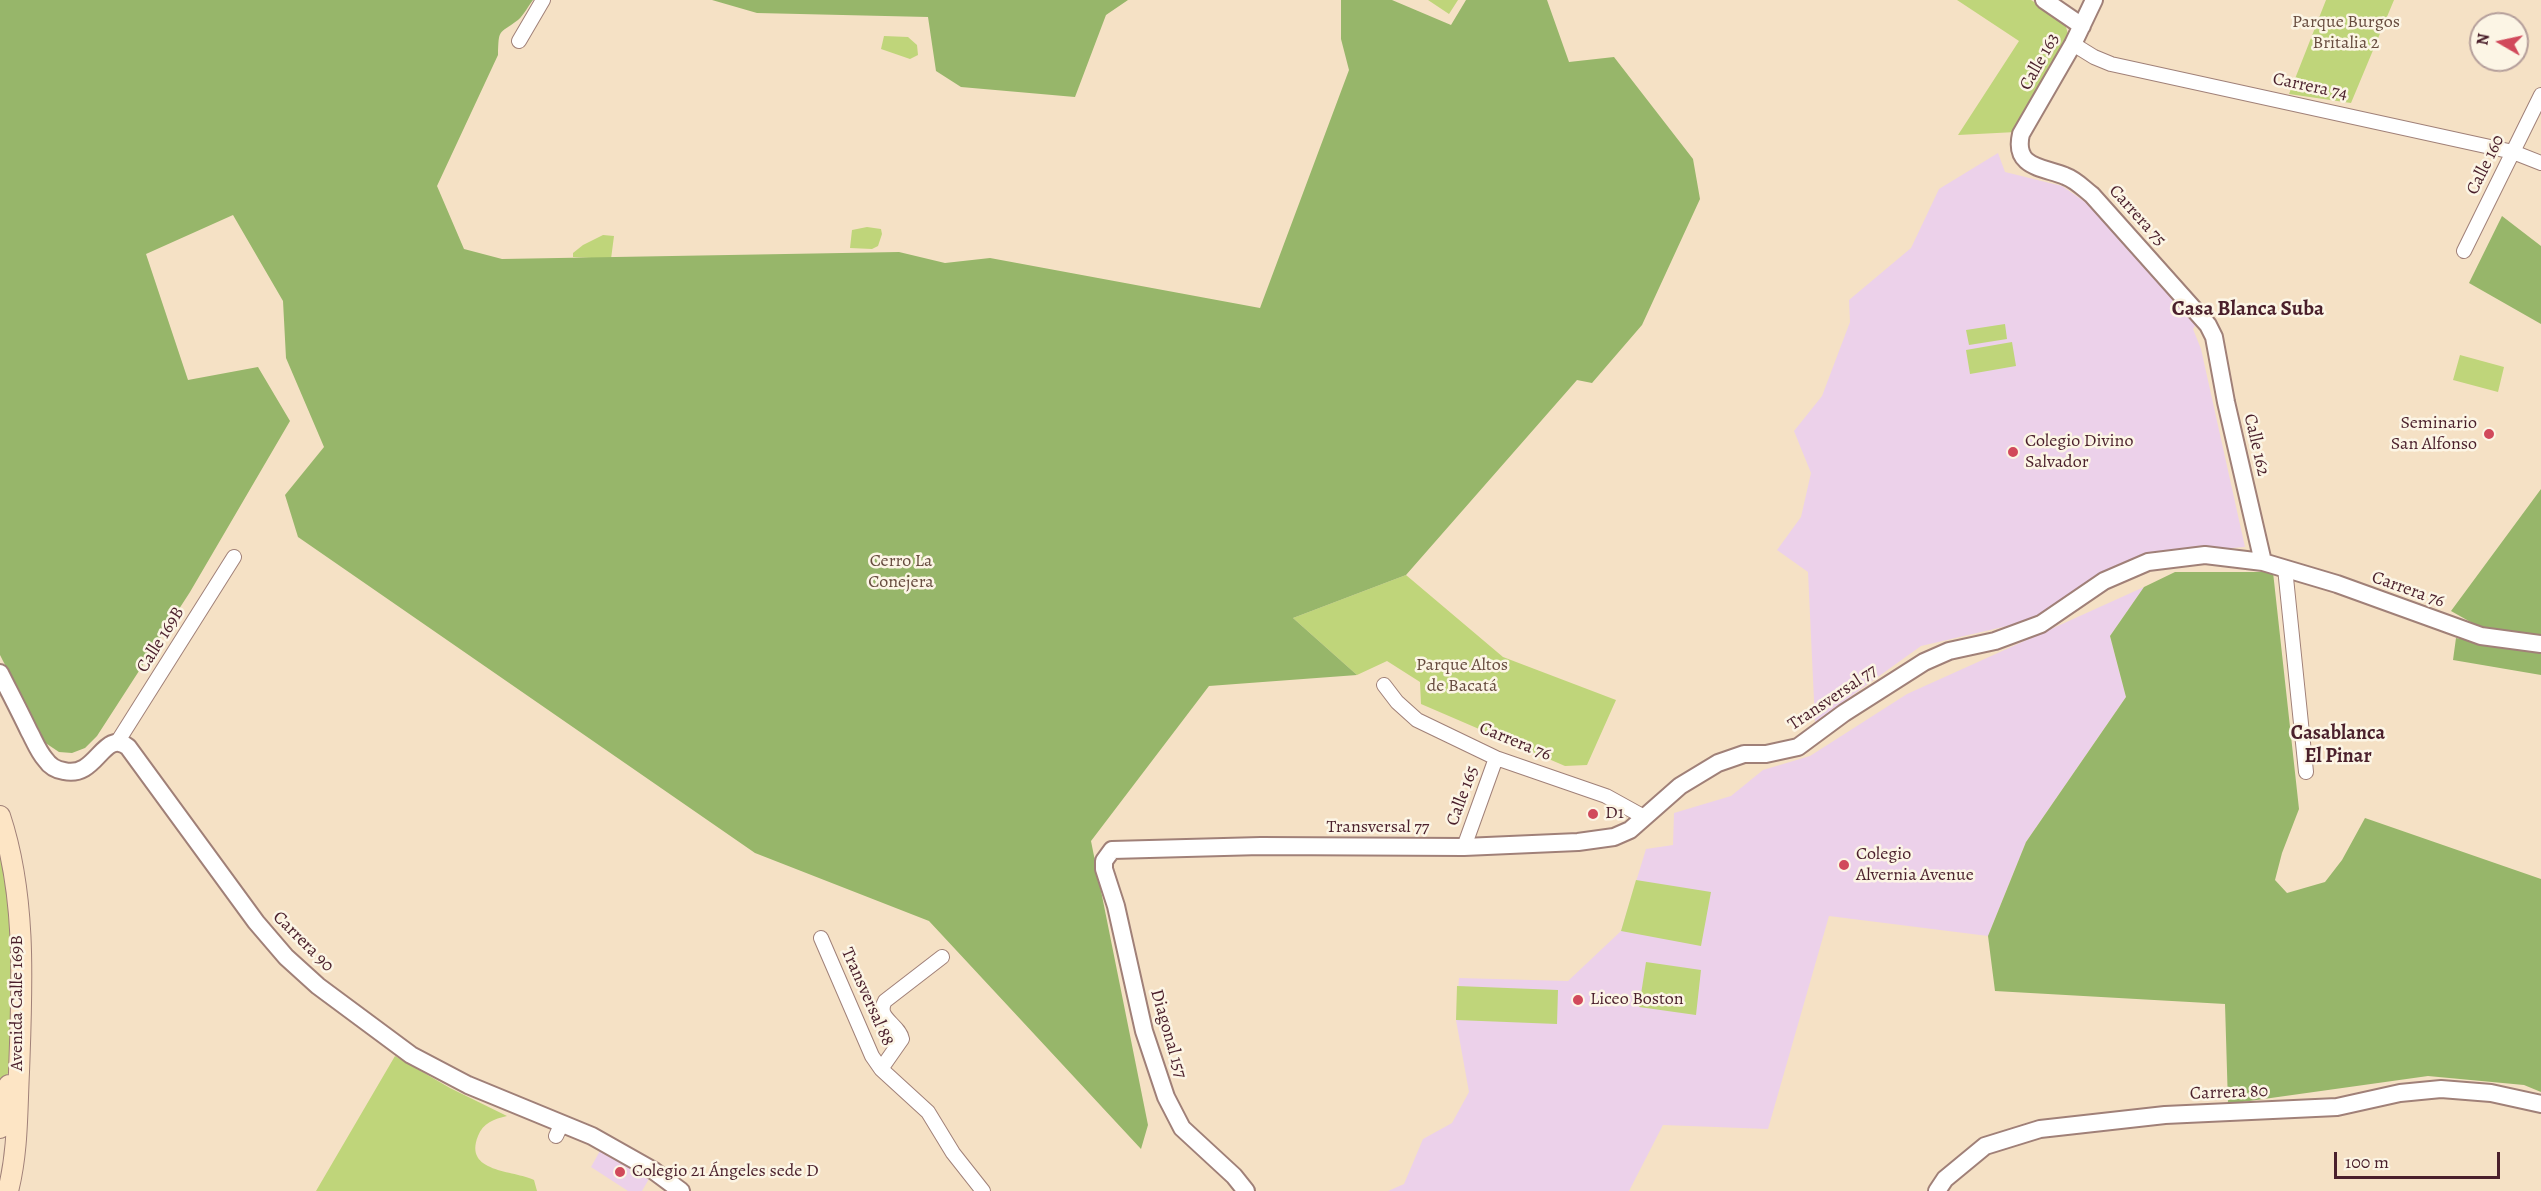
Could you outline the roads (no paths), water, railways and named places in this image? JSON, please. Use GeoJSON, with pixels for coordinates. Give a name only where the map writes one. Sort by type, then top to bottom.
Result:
{"type":"FeatureCollection","features":[{"type":"Feature","properties":{"kind":"main road","name":"Avenida Calle 169B"},"geometry":{"type":"LineString","coordinates":[[0,816],[12,865],[19,930],[20,1029],[16,1143],[8,1191]]}},
{"type":"Feature","properties":{"kind":"main road"},"geometry":{"type":"LineString","coordinates":[[0,1128],[20,1029]]}},
{"type":"Feature","properties":{"kind":"street"},"geometry":{"type":"LineString","coordinates":[[519,41],[543,0]]}},
{"type":"Feature","properties":{"kind":"street"},"geometry":{"type":"LineString","coordinates":[[2043,0],[2082,26]]}},
{"type":"Feature","properties":{"kind":"street","name":"Calle 163"},"geometry":{"type":"LineString","coordinates":[[2019,142],[2021,134],[2073,44],[2094,0]]}},
{"type":"Feature","properties":{"kind":"street","name":"Carrera 74"},"geometry":{"type":"LineString","coordinates":[[2073,44],[2111,64],[2513,152],[2541,163]]}},
{"type":"Feature","properties":{"kind":"street","name":"Calle 160"},"geometry":{"type":"LineString","coordinates":[[2464,251],[2541,95]]}},
{"type":"Feature","properties":{"kind":"street","name":"Carrera 75"},"geometry":{"type":"LineString","coordinates":[[2019,142],[2023,157],[2029,164],[2075,181],[2092,195],[2199,314],[2214,337]]}},
{"type":"Feature","properties":{"kind":"street","name":"Calle 162"},"geometry":{"type":"LineString","coordinates":[[2214,337],[2226,402],[2263,562]]}},
{"type":"Feature","properties":{"kind":"street","name":"Transversal 77"},"geometry":{"type":"LineString","coordinates":[[1104,861],[1112,850],[1261,846],[1464,847],[1600,840],[1630,830],[1680,786],[1718,764],[1744,754],[1766,754],[1798,747],[1844,713],[1924,662],[1949,651],[1995,641],[2041,624],[2104,581],[2148,562],[2205,555],[2263,562]]}},
{"type":"Feature","properties":{"kind":"street","name":"Calle 169B"},"geometry":{"type":"LineString","coordinates":[[118,741],[234,557]]}},
{"type":"Feature","properties":{"kind":"street","name":"Carrera 76"},"geometry":{"type":"LineString","coordinates":[[2263,562],[2337,584],[2481,636],[2541,644]]}},
{"type":"Feature","properties":{"kind":"street"},"geometry":{"type":"LineString","coordinates":[[2285,568],[2306,772]]}},
{"type":"Feature","properties":{"kind":"street"},"geometry":{"type":"LineString","coordinates":[[0,674],[42,756],[53,767],[68,772],[81,771],[88,768],[111,742],[118,741]]}},
{"type":"Feature","properties":{"kind":"street","name":"Carrera 76"},"geometry":{"type":"LineString","coordinates":[[1384,685],[1397,702],[1417,720],[1496,758],[1606,796],[1644,817]]}},
{"type":"Feature","properties":{"kind":"street","name":"Carrera 90"},"geometry":{"type":"LineString","coordinates":[[118,741],[129,747],[141,762],[256,922],[286,957],[318,986],[411,1055],[559,1130],[602,1141],[654,1171],[681,1191]]}},
{"type":"Feature","properties":{"kind":"street","name":"Calle 165"},"geometry":{"type":"LineString","coordinates":[[1464,847],[1496,758]]}},
{"type":"Feature","properties":{"kind":"street","name":"Diagonal 157"},"geometry":{"type":"LineString","coordinates":[[1104,861],[1104,869],[1116,906],[1144,1031],[1166,1097],[1182,1128],[1234,1176],[1246,1191]]}},
{"type":"Feature","properties":{"kind":"street","name":"Transversal 88"},"geometry":{"type":"LineString","coordinates":[[821,938],[872,1056],[881,1069],[928,1112],[953,1153],[983,1191]]}},
{"type":"Feature","properties":{"kind":"street","name":"Transversal 88"},"geometry":{"type":"LineString","coordinates":[[881,1069],[902,1039],[901,1032],[882,1013],[882,1006],[885,1001],[942,957]]}},
{"type":"Feature","properties":{"kind":"street","name":"Carrera 80"},"geometry":{"type":"LineString","coordinates":[[1937,1191],[1945,1179],[1985,1146],[2040,1129],[2165,1115],[2337,1107],[2400,1093],[2441,1089],[2491,1093],[2541,1104]]}},
{"type":"Feature","properties":{"kind":"place","name":"Seminario San Alfonso"},"geometry":{"type":"Point","coordinates":[2489,434]}},
{"type":"Feature","properties":{"kind":"place","name":"Colegio Divino Salvador"},"geometry":{"type":"Point","coordinates":[2013,452]}},
{"type":"Feature","properties":{"kind":"place","name":"D1"},"geometry":{"type":"Point","coordinates":[1593,814]}},
{"type":"Feature","properties":{"kind":"place","name":"Colegio Alvernia Avenue"},"geometry":{"type":"Point","coordinates":[1844,865]}},
{"type":"Feature","properties":{"kind":"place","name":"Liceo Boston"},"geometry":{"type":"Point","coordinates":[1578,1000]}},
{"type":"Feature","properties":{"kind":"place","name":"Colegio 21 Ángeles sede D"},"geometry":{"type":"Point","coordinates":[620,1172]}},
{"type":"Feature","properties":{"kind":"district","name":"Casa Blanca Suba"},"geometry":{"type":"Point","coordinates":[2248,310]}},
{"type":"Feature","properties":{"kind":"district","name":"Casablanca El Pinar"},"geometry":{"type":"Point","coordinates":[2338,746]}},
{"type":"Feature","properties":{"kind":"park label","name":"Parque Burgos Britalia 2"},"geometry":{"type":"Point","coordinates":[2346,33]}},
{"type":"Feature","properties":{"kind":"park label","name":"Cerro La Conejera"},"geometry":{"type":"Point","coordinates":[901,572]}},
{"type":"Feature","properties":{"kind":"park label","name":"Parque Altos de Bacatá"},"geometry":{"type":"Point","coordinates":[1462,676]}}]}
